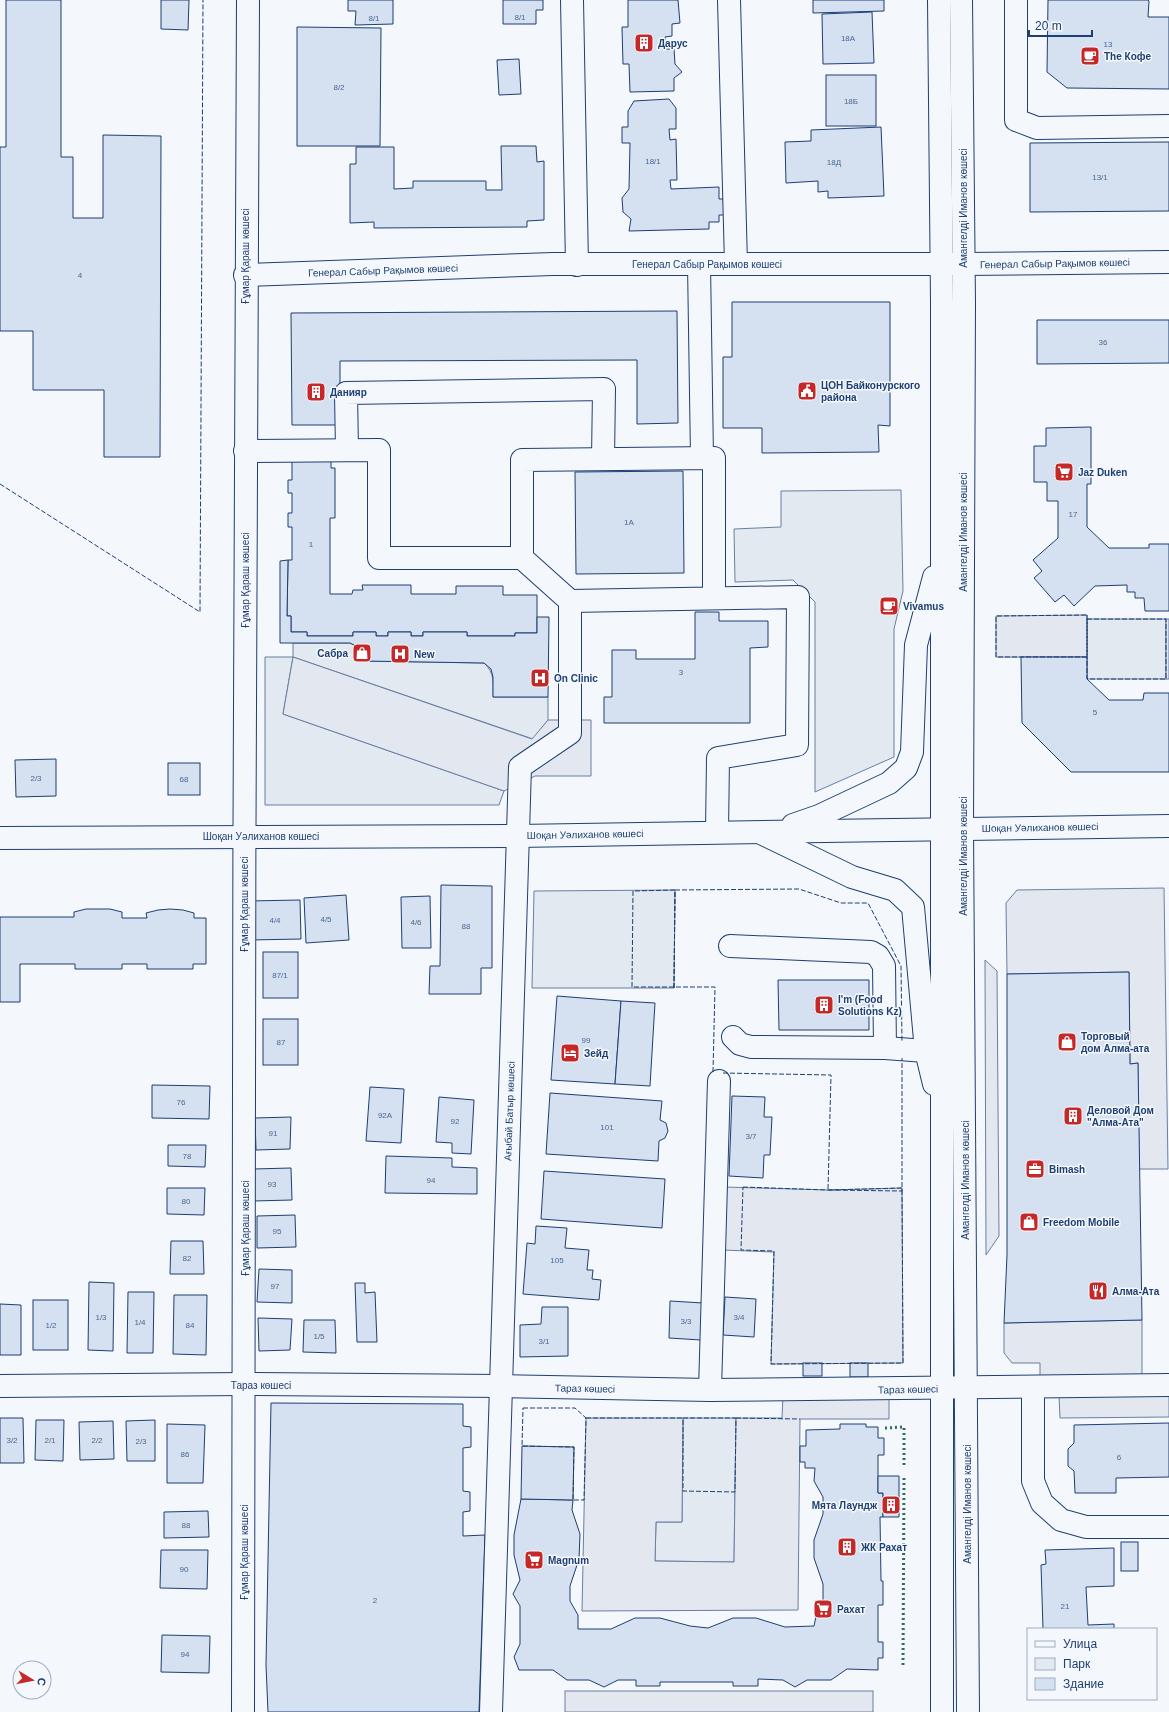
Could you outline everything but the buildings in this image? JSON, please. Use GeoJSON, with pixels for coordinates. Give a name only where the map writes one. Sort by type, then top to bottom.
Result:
{"type":"FeatureCollection","features":[{"type":"Feature","properties":{"kind":"main road","name":"Ғұмар Қараш көшесі"},"geometry":{"type":"LineString","coordinates":[[243,1712],[245,1384],[245,275],[248,0]]}},
{"type":"Feature","properties":{"kind":"main road"},"geometry":{"type":"LineString","coordinates":[[572,0],[577,264]]}},
{"type":"Feature","properties":{"kind":"main road"},"geometry":{"type":"LineString","coordinates":[[728,0],[736,264]]}},
{"type":"Feature","properties":{"kind":"main road"},"geometry":{"type":"LineString","coordinates":[[939,0],[943,1116],[942,1712]]}},
{"type":"Feature","properties":{"kind":"main road","name":"Амангелді Иманов көшесі"},"geometry":{"type":"LineString","coordinates":[[962,0],[964,264],[962,828],[968,1712]]}},
{"type":"Feature","properties":{"kind":"main road"},"geometry":{"type":"LineString","coordinates":[[1016,0],[1016,120],[1037,128],[1169,126]]}},
{"type":"Feature","properties":{"kind":"main road","name":"Генерал Сабыр Рақымов көшесі"},"geometry":{"type":"LineString","coordinates":[[245,275],[577,264],[964,264],[1169,262]]}},
{"type":"Feature","properties":{"kind":"main road"},"geometry":{"type":"LineString","coordinates":[[699,264],[702,458]]}},
{"type":"Feature","properties":{"kind":"main road"},"geometry":{"type":"LineString","coordinates":[[347,450],[346,393],[604,389],[603,459]]}},
{"type":"Feature","properties":{"kind":"main road"},"geometry":{"type":"LineString","coordinates":[[245,451],[379,450],[379,558],[522,558],[570,601],[798,597],[798,744],[718,758],[716,832]]}},
{"type":"Feature","properties":{"kind":"main road"},"geometry":{"type":"LineString","coordinates":[[522,558],[522,460],[714,458],[714,598]]}},
{"type":"Feature","properties":{"kind":"main road"},"geometry":{"type":"LineString","coordinates":[[779,831],[819,816],[889,783],[906,768],[912,752],[916,645],[941,551]]}},
{"type":"Feature","properties":{"kind":"main road","name":"Ағыбай Батыр көшесі"},"geometry":{"type":"LineString","coordinates":[[491,1712],[520,767],[570,733],[570,601]]}},
{"type":"Feature","properties":{"kind":"main road","name":"Шоқан Уәлиханов көшесі"},"geometry":{"type":"LineString","coordinates":[[0,838],[517,836],[941,828],[1169,826]]}},
{"type":"Feature","properties":{"kind":"main road"},"geometry":{"type":"LineString","coordinates":[[756,831],[852,877],[895,890],[913,907],[926,1051],[943,1116]]}},
{"type":"Feature","properties":{"kind":"main road"},"geometry":{"type":"LineString","coordinates":[[730,946],[871,952],[878,956],[884,966],[885,1048]]}},
{"type":"Feature","properties":{"kind":"main road"},"geometry":{"type":"LineString","coordinates":[[733,1037],[740,1044],[751,1047],[885,1048],[926,1051]]}},
{"type":"Feature","properties":{"kind":"main road"},"geometry":{"type":"LineString","coordinates":[[710,1390],[719,1081]]}},
{"type":"Feature","properties":{"kind":"main road","name":"Тараз көшесі"},"geometry":{"type":"LineString","coordinates":[[0,1386],[245,1384],[501,1386],[710,1390],[943,1389],[1169,1385]]}},
{"type":"Feature","properties":{"kind":"main road"},"geometry":{"type":"LineString","coordinates":[[1033,1387],[1033,1481],[1042,1503],[1061,1520],[1086,1527],[1169,1528]]}},
{"type":"Feature","properties":{"kind":"green space"},"geometry":{"type":"Polygon","coordinates":[[[901,490],[903,591],[894,629],[894,757],[815,792],[815,602],[793,580],[735,582],[734,529],[781,527],[781,491],[901,490]]]}},
{"type":"Feature","properties":{"kind":"green space"},"geometry":{"type":"Polygon","coordinates":[[[1087,619],[1166,619],[1166,679],[1087,679],[1087,619]]]}},
{"type":"Feature","properties":{"kind":"green space"},"geometry":{"type":"Polygon","coordinates":[[[293,643],[350,643],[359,650],[363,661],[484,663],[492,674],[493,697],[548,697],[548,720],[533,739],[293,657],[293,643]]]}},
{"type":"Feature","properties":{"kind":"green space"},"geometry":{"type":"Polygon","coordinates":[[[265,657],[293,657],[283,714],[504,791],[499,805],[265,805],[265,657]]]}},
{"type":"Feature","properties":{"kind":"green space"},"geometry":{"type":"Polygon","coordinates":[[[675,890],[674,988],[532,988],[534,891],[675,890]]]}},
{"type":"Feature","properties":{"kind":"green space"},"geometry":{"type":"Polygon","coordinates":[[[683,1418],[736,1418],[734,1562],[655,1561],[656,1522],[682,1522],[683,1418]]]}},
{"type":"Feature","properties":{"kind":"shaded area"},"geometry":{"type":"Polygon","coordinates":[[[1087,615],[1087,657],[996,657],[996,616],[1087,615]]]}},
{"type":"Feature","properties":{"kind":"shaded area"},"geometry":{"type":"Polygon","coordinates":[[[1166,619],[1169,619],[1169,679],[1166,679],[1166,619]]]}},
{"type":"Feature","properties":{"kind":"shaded area"},"geometry":{"type":"Polygon","coordinates":[[[293,657],[532,739],[548,720],[591,720],[591,776],[535,776],[504,791],[283,714],[293,657]]]}},
{"type":"Feature","properties":{"kind":"shaded area"},"geometry":{"type":"Polygon","coordinates":[[[1164,888],[1168,1169],[1139,1169],[1138,1063],[1130,1064],[1129,972],[1007,974],[1006,903],[1017,890],[1164,888]]]}},
{"type":"Feature","properties":{"kind":"shaded area"},"geometry":{"type":"Polygon","coordinates":[[[985,960],[997,971],[999,1236],[986,1255],[985,960]]]}},
{"type":"Feature","properties":{"kind":"shaded area"},"geometry":{"type":"Polygon","coordinates":[[[724,1187],[828,1190],[902,1188],[903,1363],[771,1364],[774,1252],[722,1250],[724,1187]]]}},
{"type":"Feature","properties":{"kind":"shaded area"},"geometry":{"type":"Polygon","coordinates":[[[1142,1320],[1142,1376],[1040,1378],[1040,1363],[1012,1363],[1004,1353],[1004,1323],[1142,1320]]]}},
{"type":"Feature","properties":{"kind":"shaded area"},"geometry":{"type":"Polygon","coordinates":[[[1169,1393],[1169,1417],[1060,1418],[1059,1395],[1169,1393]]]}},
{"type":"Feature","properties":{"kind":"shaded area"},"geometry":{"type":"Polygon","coordinates":[[[783,1395],[889,1396],[889,1419],[800,1419],[798,1610],[582,1611],[586,1418],[683,1418],[682,1522],[656,1522],[655,1561],[734,1562],[736,1418],[782,1418],[783,1395]]]}},
{"type":"Feature","properties":{"kind":"shaded area"},"geometry":{"type":"Polygon","coordinates":[[[565,1691],[873,1691],[873,1712],[565,1712],[565,1691]]]}},
{"type":"Feature","properties":{"kind":"hedge"},"geometry":{"type":"LineString","coordinates":[[885,1428],[904,1427],[904,1466]]}},
{"type":"Feature","properties":{"kind":"hedge"},"geometry":{"type":"LineString","coordinates":[[903,1665],[904,1477]]}},
{"type":"Feature","properties":{"kind":"fence"},"geometry":{"type":"LineString","coordinates":[[0,484],[200,612],[203,0]]}},
{"type":"Feature","properties":{"kind":"fence"},"geometry":{"type":"LineString","coordinates":[[1087,615],[1087,657],[996,657],[996,616],[1087,615]]}},
{"type":"Feature","properties":{"kind":"fence"},"geometry":{"type":"LineString","coordinates":[[1087,619],[1166,619],[1166,679],[1087,679],[1087,619]]}},
{"type":"Feature","properties":{"kind":"fence"},"geometry":{"type":"LineString","coordinates":[[674,988],[675,890],[799,889],[841,903],[868,903],[901,966],[902,1042]]}},
{"type":"Feature","properties":{"kind":"fence"},"geometry":{"type":"LineString","coordinates":[[674,988],[675,890],[633,891],[632,987],[715,987],[713,1072],[715,1072]]}},
{"type":"Feature","properties":{"kind":"fence"},"geometry":{"type":"LineString","coordinates":[[723,1073],[831,1075],[828,1190],[902,1191],[902,1058]]}},
{"type":"Feature","properties":{"kind":"fence"},"geometry":{"type":"LineString","coordinates":[[743,1187],[828,1190],[902,1188],[903,1363],[771,1364],[774,1251],[741,1250],[743,1187]]}},
{"type":"Feature","properties":{"kind":"fence"},"geometry":{"type":"LineString","coordinates":[[523,1408],[575,1408],[586,1418],[584,1500],[573,1500],[574,1447],[522,1446],[523,1408]]}},
{"type":"Feature","properties":{"kind":"fence"},"geometry":{"type":"LineString","coordinates":[[586,1418],[683,1418]]}},
{"type":"Feature","properties":{"kind":"fence"},"geometry":{"type":"LineString","coordinates":[[683,1418],[736,1418],[735,1492],[683,1491],[683,1418]]}},
{"type":"Feature","properties":{"kind":"fence"},"geometry":{"type":"LineString","coordinates":[[736,1418],[800,1419]]}},
{"type":"Feature","properties":{"kind":"place","name":"Дарус"},"geometry":{"type":"Point","coordinates":[644,43]}},
{"type":"Feature","properties":{"kind":"place","name":"The Кофе"},"geometry":{"type":"Point","coordinates":[1090,56]}},
{"type":"Feature","properties":{"kind":"place","name":"ЦОН Байконурского района"},"geometry":{"type":"Point","coordinates":[807,391]}},
{"type":"Feature","properties":{"kind":"place","name":"Данияр"},"geometry":{"type":"Point","coordinates":[316,392]}},
{"type":"Feature","properties":{"kind":"place","name":"Jaz Duken"},"geometry":{"type":"Point","coordinates":[1064,472]}},
{"type":"Feature","properties":{"kind":"place","name":"Vivamus"},"geometry":{"type":"Point","coordinates":[889,606]}},
{"type":"Feature","properties":{"kind":"place","name":"Сабра"},"geometry":{"type":"Point","coordinates":[362,653]}},
{"type":"Feature","properties":{"kind":"place","name":"New"},"geometry":{"type":"Point","coordinates":[400,654]}},
{"type":"Feature","properties":{"kind":"place","name":"On Clinic"},"geometry":{"type":"Point","coordinates":[540,678]}},
{"type":"Feature","properties":{"kind":"place","name":"I'm (Food Solutions Kz)"},"geometry":{"type":"Point","coordinates":[824,1005]}},
{"type":"Feature","properties":{"kind":"place","name":"Торговый дом Алма-ата"},"geometry":{"type":"Point","coordinates":[1067,1042]}},
{"type":"Feature","properties":{"kind":"place","name":"Зейд"},"geometry":{"type":"Point","coordinates":[570,1053]}},
{"type":"Feature","properties":{"kind":"place","name":"Деловой Дом \"Алма-Ата\""},"geometry":{"type":"Point","coordinates":[1073,1116]}},
{"type":"Feature","properties":{"kind":"place","name":"Bimash"},"geometry":{"type":"Point","coordinates":[1035,1169]}},
{"type":"Feature","properties":{"kind":"place","name":"Freedom Mobile"},"geometry":{"type":"Point","coordinates":[1029,1222]}},
{"type":"Feature","properties":{"kind":"place","name":"Алма-Ата"},"geometry":{"type":"Point","coordinates":[1098,1291]}},
{"type":"Feature","properties":{"kind":"place","name":"Мята Лаундж"},"geometry":{"type":"Point","coordinates":[891,1505]}},
{"type":"Feature","properties":{"kind":"place","name":"ЖК Рахат"},"geometry":{"type":"Point","coordinates":[847,1547]}},
{"type":"Feature","properties":{"kind":"place","name":"Magnum"},"geometry":{"type":"Point","coordinates":[534,1560]}},
{"type":"Feature","properties":{"kind":"place","name":"Рахат"},"geometry":{"type":"Point","coordinates":[823,1609]}}]}
